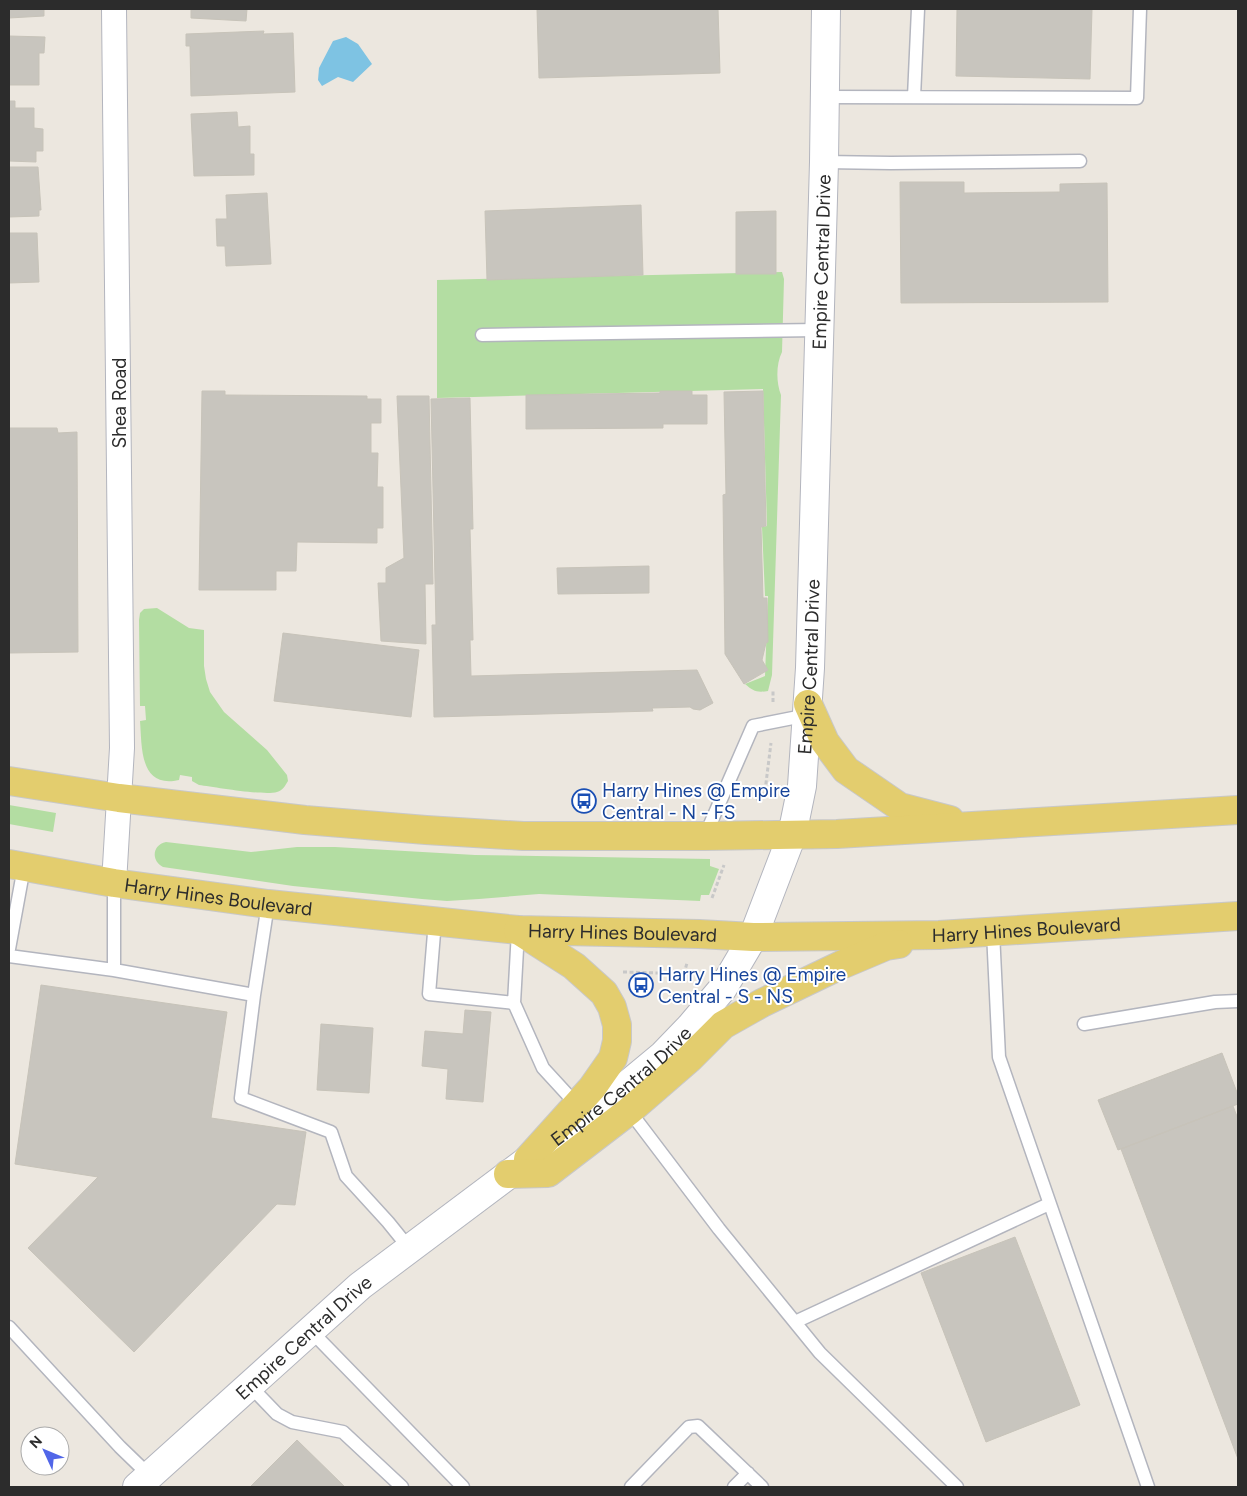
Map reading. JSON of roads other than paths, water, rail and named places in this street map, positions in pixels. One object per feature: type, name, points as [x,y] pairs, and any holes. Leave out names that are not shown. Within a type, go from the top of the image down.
[{"type":"main road","points":[[808,710],[825,742],[846,770],[853,776],[900,808],[976,827]]},
{"type":"main road","points":[[9,782],[119,798],[305,820],[523,836],[792,835],[976,827],[1238,810]]},
{"type":"main road","name":"Harry Hines Boulevard","points":[[16,865],[114,884],[268,904],[518,930],[753,937],[939,935],[1238,920]]},
{"type":"main road","points":[[518,930],[574,966],[604,993],[612,1007],[617,1025],[617,1041],[613,1058],[592,1088],[518,1167]]},
{"type":"main road","points":[[623,1102],[689,1059],[723,1025],[762,1003],[840,965],[886,946],[939,935]]},
{"type":"street","name":"Shea Road","points":[[114,9],[122,748],[114,884]]},
{"type":"street","name":"Empire Central Drive","points":[[144,1482],[360,1286],[518,1167],[623,1102],[662,1055],[690,1027],[723,988],[753,937],[792,835],[802,786],[808,710],[824,162],[826,9]]},
{"type":"lane","points":[[914,97],[918,9]]},
{"type":"lane","points":[[825,96],[1136,98],[1140,9]]},
{"type":"lane","points":[[824,162],[1080,161]]},
{"type":"lane","points":[[482,335],[819,330]]},
{"type":"lane","points":[[705,836],[753,726],[773,722],[808,710]]},
{"type":"lane","points":[[9,949],[16,865]]},
{"type":"lane","points":[[114,884],[114,970]]},
{"type":"lane","points":[[268,904],[241,1098],[331,1132],[346,1176],[409,1248]]},
{"type":"lane","points":[[435,922],[429,994],[514,1003]]},
{"type":"lane","points":[[518,930],[514,1003],[543,1068],[577,1105]]},
{"type":"lane","points":[[993,932],[999,1057],[1148,1487]]},
{"type":"lane","points":[[9,956],[114,970],[254,995]]},
{"type":"lane","points":[[1084,1024],[1215,1002],[1238,1001]]},
{"type":"lane","points":[[623,1102],[719,1229],[820,1353],[957,1487]]},
{"type":"lane","points":[[795,1322],[1049,1204]]},
{"type":"lane","points":[[9,1327],[120,1447],[144,1482]]},
{"type":"lane","points":[[311,1331],[463,1487]]},
{"type":"lane","points":[[250,1386],[278,1414],[292,1422],[343,1432],[402,1487]]},
{"type":"lane","points":[[631,1487],[689,1427],[698,1426],[762,1487]]},
{"type":"lane","points":[[734,1487],[748,1473]]},
{"type":"water","points":[[346,37],[358,44],[372,64],[353,82],[338,77],[322,86],[318,80],[319,68],[333,41]]},
{"type":"place","name":"Harry Hines @ Empire Central - N - FS","points":[[584,801]]},
{"type":"place","name":"Harry Hines @ Empire Central - S - NS","points":[[641,985]]}]
